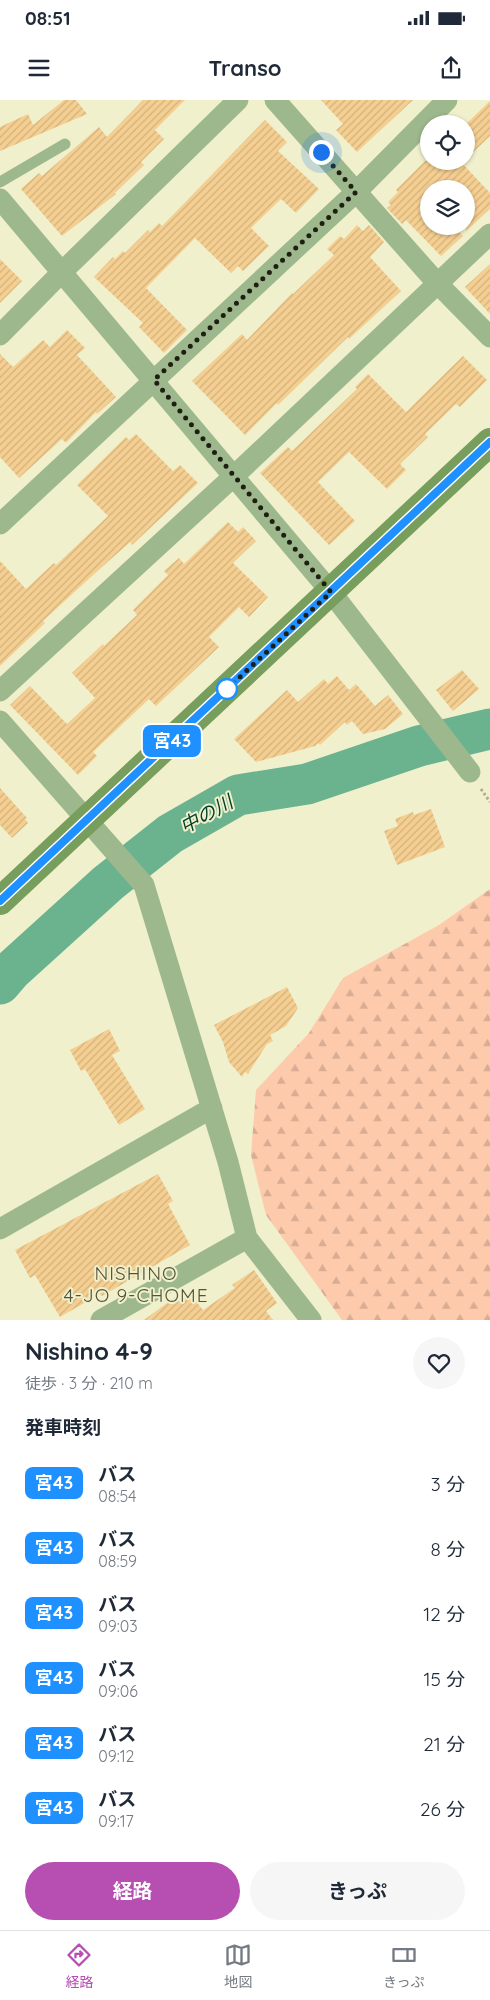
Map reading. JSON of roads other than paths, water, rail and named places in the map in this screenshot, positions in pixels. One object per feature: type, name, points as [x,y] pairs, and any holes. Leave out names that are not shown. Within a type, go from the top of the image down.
[{"type":"street","points":[[0,335],[238,100]]},
{"type":"street","points":[[274,100],[437,283],[490,337]]},
{"type":"street","points":[[0,524],[356,192],[447,100]]},
{"type":"street","points":[[0,198],[331,592],[470,772]]},
{"type":"street","points":[[0,690],[234,476],[490,234]]},
{"type":"street","points":[[0,901],[490,442]]},
{"type":"street","points":[[0,721],[144,885],[212,1108],[247,1238],[311,1320]]},
{"type":"street","points":[[0,1229],[212,1108]]},
{"type":"street","points":[[101,1320],[129,1314],[247,1238]]},
{"type":"lane","points":[[0,182],[65,144]]},
{"type":"waterway","name":"中の川","points":[[0,984],[12,970],[108,883],[170,834],[238,795],[307,784],[419,746],[490,729]]},
{"type":"district","name":"NISHINO 4-JO 9-CHOME","points":[[136,1284]]}]
